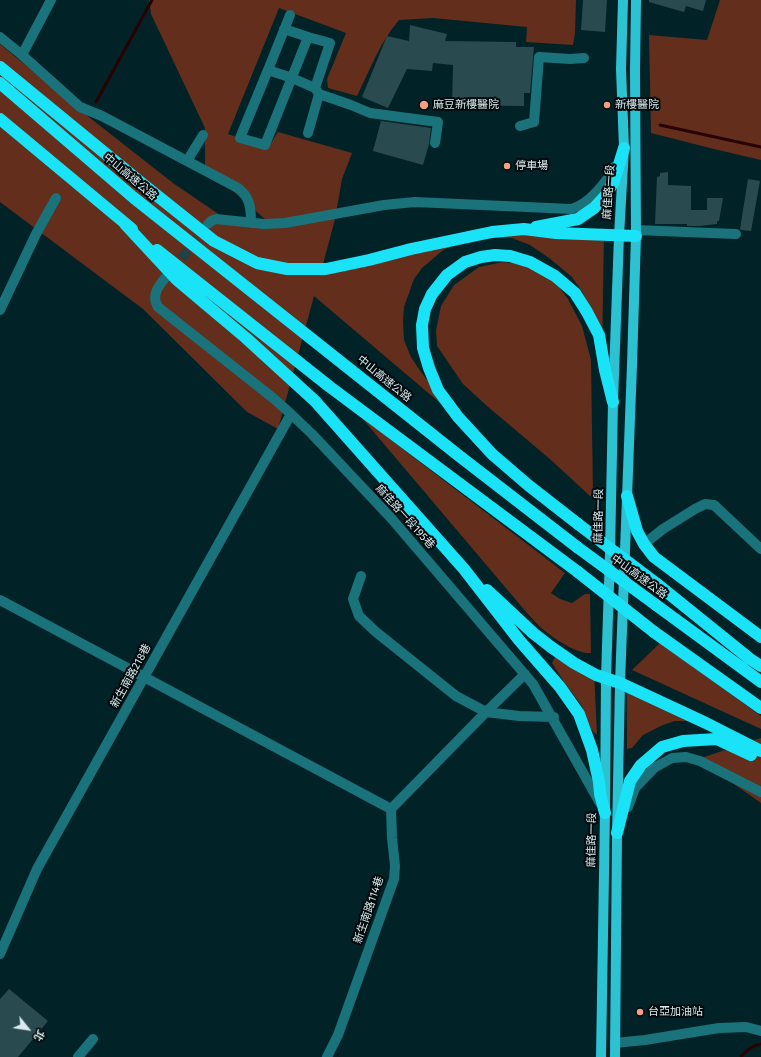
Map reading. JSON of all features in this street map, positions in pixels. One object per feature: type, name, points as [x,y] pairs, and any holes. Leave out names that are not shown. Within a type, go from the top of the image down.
[{"type":"highway","points":[[0,67],[214,241],[257,263],[287,269],[326,269],[492,232],[524,229],[578,219],[594,208],[606,194],[614,181],[624,148]]},
{"type":"highway","name":"中山高速公路","points":[[0,83],[134,198],[458,455],[577,547],[761,682]]},
{"type":"highway","points":[[0,119],[125,224],[330,387],[578,572],[654,632],[761,708]]},
{"type":"highway","points":[[125,224],[177,280],[246,338],[315,401],[464,569],[518,640],[560,687],[579,714],[592,750],[605,813]]},
{"type":"highway","points":[[524,229],[556,233],[619,236],[636,233]]},
{"type":"highway","points":[[613,402],[605,370],[599,335],[575,293],[555,276],[530,262],[510,256],[495,255],[481,257],[465,262],[446,275],[432,294],[425,309],[422,325],[423,348],[428,368],[438,390],[458,417],[492,454],[528,485],[657,584],[750,659],[761,666]]},
{"type":"highway","points":[[627,496],[637,531],[644,544],[654,557],[761,637]]},
{"type":"highway","points":[[464,569],[533,633],[574,663],[596,675],[620,683],[706,723],[761,752]]},
{"type":"highway","points":[[617,833],[630,781],[641,765],[662,747],[683,741],[716,739],[761,759]]},
{"type":"main road","name":"麻佳路一段","points":[[601,1057],[606,678],[613,402],[624,148],[621,69],[623,0]]},
{"type":"main road","points":[[615,1057],[620,683],[636,233],[636,0]]},
{"type":"lane","points":[[22,55],[52,0]]},
{"type":"lane","points":[[290,15],[240,138],[265,145],[308,37]]},
{"type":"lane","points":[[284,29],[330,43],[317,91],[308,133]]},
{"type":"lane","points":[[0,37],[80,107],[102,116],[187,162],[234,185],[242,191],[248,201],[250,206],[251,223]]},
{"type":"lane","points":[[520,126],[534,122],[539,57],[570,59],[584,58]]},
{"type":"lane","points":[[268,70],[292,78],[317,91],[370,113],[438,122],[436,142]]},
{"type":"lane","points":[[187,162],[203,135]]},
{"type":"lane","points":[[208,224],[211,220],[216,218],[264,224],[284,223],[384,205],[415,202],[571,209],[583,204],[609,178],[624,148]]},
{"type":"lane","points":[[0,310],[36,234],[56,198]]},
{"type":"lane","points":[[636,233],[736,234]]},
{"type":"lane","name":"麻佳路一段195巷","points":[[166,277],[155,293],[155,300],[158,307],[272,398],[312,434],[391,518],[525,674],[539,694],[605,813]]},
{"type":"lane","name":"新生南路218巷","points":[[0,954],[37,869],[291,414]]},
{"type":"lane","points":[[644,544],[667,526],[705,504],[714,505],[761,549]]},
{"type":"lane","points":[[360,576],[353,599],[359,616],[376,632],[456,696],[486,712],[519,716],[554,717]]},
{"type":"lane","points":[[0,600],[391,809],[525,674]]},
{"type":"lane","points":[[617,833],[635,788],[654,768],[672,758],[686,757],[700,761],[761,792]]},
{"type":"lane","name":"新生南路114巷","points":[[327,1057],[338,1035],[394,879],[395,866],[391,809]]},
{"type":"lane","points":[[615,1043],[645,1040],[719,1028],[746,1027],[761,1031]]},
{"type":"lane","points":[[78,1057],[93,1039]]},
{"type":"shaded area","points":[[149,0],[576,0],[573,45],[526,42],[527,27],[433,18],[399,20],[381,47],[357,96],[328,88],[327,79],[346,33],[279,8],[228,134],[268,148],[278,132],[352,153],[342,179],[335,219],[322,268],[472,233],[604,234],[602,355],[591,311],[583,293],[572,277],[530,245],[512,238],[484,237],[457,243],[442,251],[422,268],[414,279],[404,307],[404,340],[411,357],[453,414],[314,296],[278,429],[247,412],[143,309],[0,202],[0,44],[80,110],[173,183],[236,226],[273,226],[205,167],[205,128],[151,14]]},
{"type":"shaded area","points":[[720,0],[761,0],[761,160],[651,133],[649,35],[707,40]]},
{"type":"shaded area","points":[[503,262],[527,265],[553,279],[568,299],[582,326],[591,360],[593,497],[590,496],[551,460],[463,384],[437,346],[436,330],[441,306],[454,285],[479,267]]},
{"type":"shaded area","points":[[361,417],[565,573],[551,593],[560,599],[572,603],[585,594],[590,594],[591,653],[585,653],[567,646],[538,625]]},
{"type":"shaded area","points":[[660,643],[761,716],[761,729],[632,670]]},
{"type":"shaded area","points":[[555,657],[594,670],[597,735],[591,729],[582,706],[552,663]]},
{"type":"shaded area","points":[[627,683],[705,719],[675,721],[663,725],[643,735],[632,748],[627,749]]},
{"type":"shaded area","points":[[761,738],[761,803],[698,759]]},
{"type":"building","points":[[583,0],[607,0],[605,32],[581,30]]},
{"type":"building","points":[[649,0],[706,0],[703,11],[686,6],[684,12],[649,2]]},
{"type":"building","points":[[410,25],[447,34],[445,41],[516,42],[516,47],[534,47],[530,93],[524,93],[524,106],[452,105],[453,65],[433,63],[432,71],[407,69],[388,108],[362,97],[387,36],[409,41]]},
{"type":"building","points":[[381,121],[431,128],[429,144],[423,165],[373,151]]},
{"type":"building","points":[[668,172],[668,185],[691,186],[691,210],[707,210],[707,198],[723,198],[719,221],[717,221],[717,224],[687,226],[687,224],[655,224],[657,177],[660,176],[660,173]]},
{"type":"building","points":[[748,179],[760,181],[751,231],[740,229]]},
{"type":"building","points":[[9,989],[48,1021],[18,1057],[0,1057],[0,999]]},
{"type":"waterway","points":[[96,102],[152,0]]},
{"type":"waterway","points":[[660,125],[761,147]]},
{"type":"waterway","points":[[741,1057],[750,1049],[761,1044]]},
{"type":"tunnel","points":[[172,270],[207,226]]},
{"type":"place","name":"麻豆新樓醫院","points":[[424,105]]},
{"type":"place","name":"新樓醫院","points":[[607,105]]},
{"type":"place","name":"停車場","points":[[507,166]]},
{"type":"place","name":"台亞加油站","points":[[640,1012]]}]
